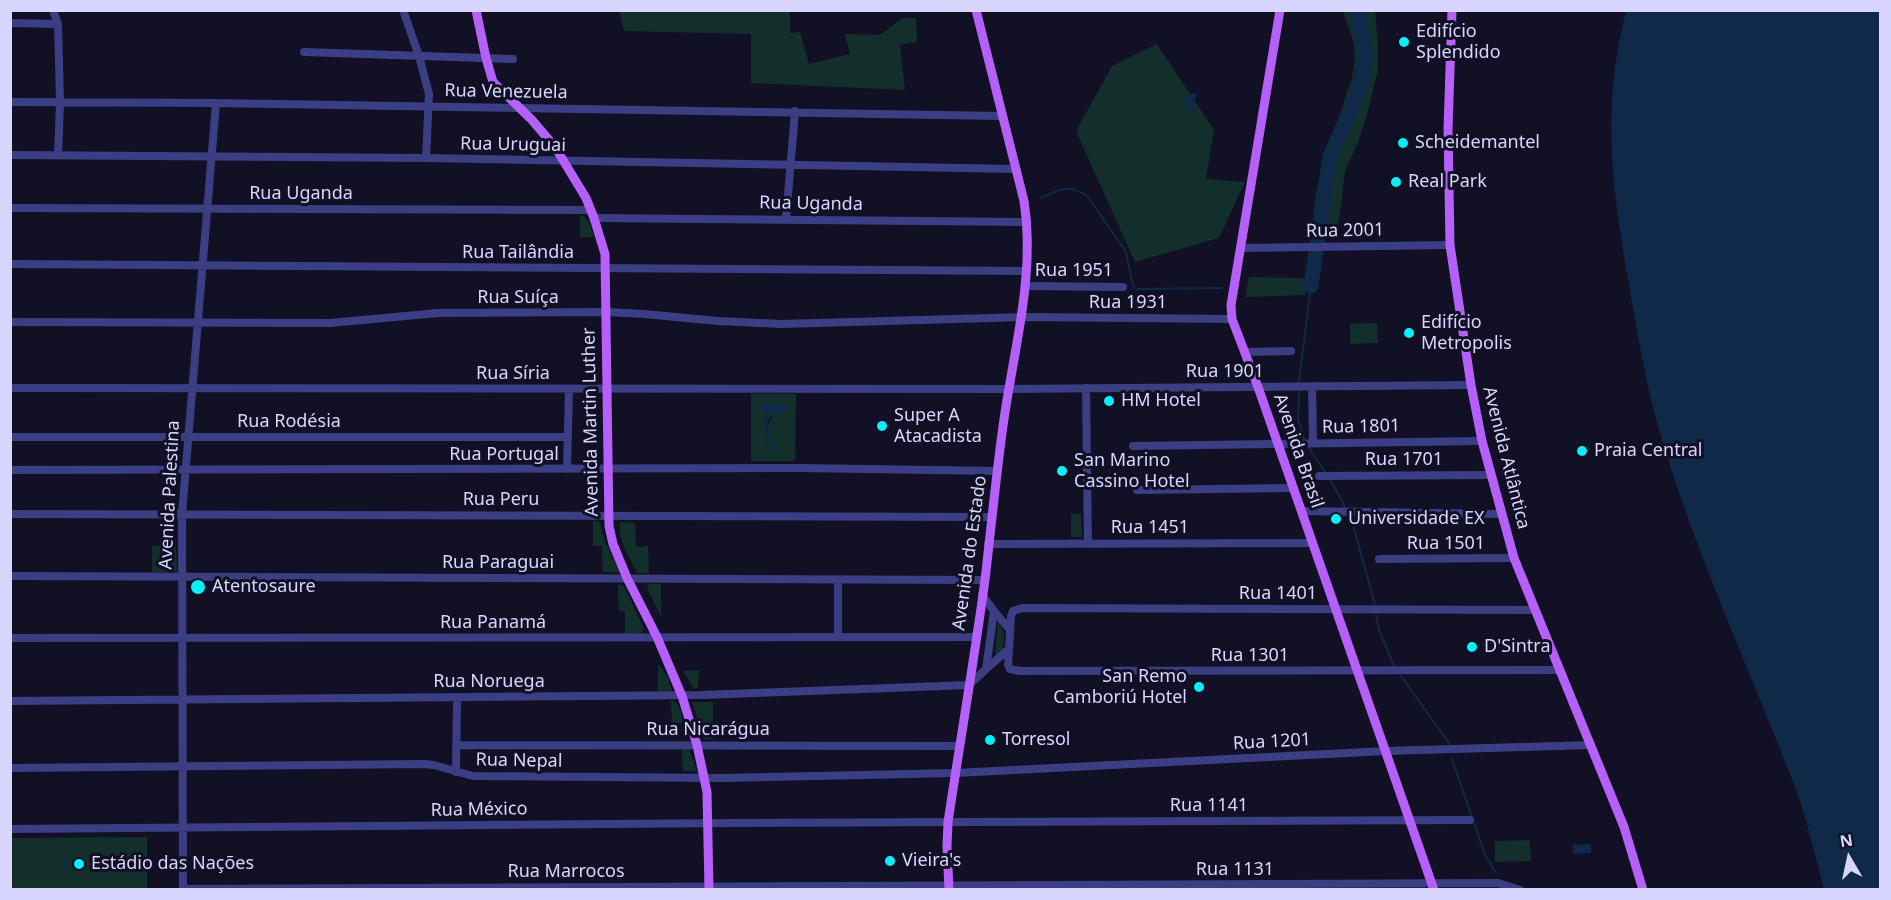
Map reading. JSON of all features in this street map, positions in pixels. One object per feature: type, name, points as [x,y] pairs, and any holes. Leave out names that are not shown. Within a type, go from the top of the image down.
[{"type":"main road","name":"Avenida Martin Luther","points":[[476,10],[493,82],[545,135],[564,161],[593,214],[605,254],[607,516],[613,544],[682,696],[697,745],[705,777],[709,888]]},
{"type":"main road","name":"Avenida do Estado","points":[[949,887],[948,822],[998,471],[1012,389],[1026,271],[1027,222],[1024,201],[976,10]]},
{"type":"main road","name":"Avenida Brasil","points":[[1281,10],[1230,305],[1232,318],[1433,887]]},
{"type":"main road","name":"Avenida Atlântica","points":[[1452,10],[1448,129],[1450,245],[1471,385],[1482,441],[1514,558],[1624,827],[1643,890]]},
{"type":"street","points":[[53,10],[58,24],[60,102],[58,155]]},
{"type":"street","points":[[403,10],[429,94],[426,158]]},
{"type":"street","points":[[10,22],[58,24]]},
{"type":"street","points":[[304,52],[513,59]]},
{"type":"street","name":"Rua Venezuela","points":[[10,102],[216,102],[1001,116]]},
{"type":"street","name":"Avenida Palestina","points":[[183,889],[182,514],[216,102]]},
{"type":"street","points":[[786,219],[795,111]]},
{"type":"street","name":"Rua Uruguai","points":[[10,155],[211,155],[1016,169]]},
{"type":"street","name":"Rua Uganda","points":[[10,208],[207,208],[1027,222]]},
{"type":"street","name":"Rua 2001","points":[[1241,248],[1450,245]]},
{"type":"street","name":"Rua Tailândia","points":[[10,264],[1026,271]]},
{"type":"street","name":"Rua 1951","points":[[1024,286],[1123,287]]},
{"type":"street","name":"Rua Suíça","points":[[10,322],[343,322],[438,313],[607,312],[781,324],[1022,317]]},
{"type":"street","name":"Rua 1931","points":[[1022,317],[1232,318]]},
{"type":"street","points":[[1244,352],[1291,351]]},
{"type":"street","name":"Rua 1901","points":[[1012,389],[1471,385]]},
{"type":"street","points":[[1312,386],[1313,443]]},
{"type":"street","name":"Rua Síria","points":[[10,388],[1012,389]]},
{"type":"street","points":[[1086,388],[1088,544]]},
{"type":"street","points":[[567,470],[569,389]]},
{"type":"street","name":"Rua Rodésia","points":[[10,437],[568,437]]},
{"type":"street","name":"Rua 1801","points":[[1133,446],[1482,441]]},
{"type":"street","name":"Rua Portugal","points":[[10,470],[799,468],[998,471]]},
{"type":"street","name":"Rua 1701","points":[[1318,476],[1491,475]]},
{"type":"street","points":[[1137,490],[1293,488]]},
{"type":"street","points":[[1301,511],[1501,514]]},
{"type":"street","name":"Rua Peru","points":[[10,514],[992,518]]},
{"type":"street","name":"Rua 1451","points":[[988,544],[1312,543]]},
{"type":"street","name":"Rua 1501","points":[[1379,559],[1514,558]]},
{"type":"street","name":"Rua Paraguai","points":[[10,576],[984,580]]},
{"type":"street","points":[[838,579],[838,637]]},
{"type":"street","points":[[982,595],[1010,630]]},
{"type":"street","name":"Rua 1401","points":[[1022,608],[1535,610]]},
{"type":"street","name":"Rua 1301","points":[[1022,608],[1013,611],[1011,616],[1008,665],[1013,671],[1559,670]]},
{"type":"street","points":[[986,669],[994,611]]},
{"type":"street","name":"Rua Panamá","points":[[10,638],[976,637]]},
{"type":"street","points":[[969,685],[1009,649]]},
{"type":"street","name":"Rua Noruega","points":[[10,701],[682,696],[969,685]]},
{"type":"street","points":[[456,772],[457,698]]},
{"type":"street","name":"Rua Nicarágua","points":[[456,745],[959,746]]},
{"type":"street","name":"Rua 1201","points":[[956,773],[1386,752],[1591,745]]},
{"type":"street","name":"Rua Nepal","points":[[10,768],[425,764],[473,776],[705,777],[956,773]]},
{"type":"street","name":"Rua 1141","points":[[948,822],[1470,820]]},
{"type":"street","name":"Rua México","points":[[10,830],[948,822]]},
{"type":"street","name":"Rua 1131","points":[[949,887],[1433,887],[1498,883],[1520,890]]},
{"type":"street","name":"Rua Marrocos","points":[[183,889],[949,887]]},
{"type":"green space","points":[[619,11],[790,11],[790,33],[800,32],[809,64],[850,54],[845,34],[880,35],[902,18],[916,18],[917,42],[900,45],[905,90],[751,83],[751,34],[624,31]]},
{"type":"green space","points":[[1343,11],[1375,11],[1378,70],[1367,115],[1345,171],[1339,221],[1329,239],[1313,236],[1315,197],[1352,77],[1355,60],[1354,44]]},
{"type":"green space","points":[[1157,44],[1214,130],[1206,179],[1245,182],[1219,238],[1135,262],[1076,131],[1112,66]]},
{"type":"green space","points":[[580,215],[584,216],[590,225],[594,237],[580,237]]},
{"type":"green space","points":[[1249,277],[1307,278],[1305,295],[1245,297]]},
{"type":"green space","points":[[1377,323],[1378,343],[1350,344],[1350,324]]},
{"type":"green space","points":[[751,394],[796,394],[795,461],[751,461]],"holes":[[[764,404],[782,404],[781,414],[775,414],[768,428],[773,452],[771,444],[767,441],[764,421],[768,415]]]},
{"type":"green space","points":[[588,474],[596,476],[598,480],[598,510],[588,510]]},
{"type":"green space","points":[[1071,514],[1081,514],[1082,537],[1071,537]]},
{"type":"green space","points":[[593,521],[600,523],[605,542],[620,572],[603,572],[602,546],[593,546]]},
{"type":"green space","points":[[620,522],[635,523],[636,547],[648,546],[649,573],[637,573],[622,542]]},
{"type":"green space","points":[[152,546],[176,546],[177,572],[152,572]]},
{"type":"green space","points":[[618,584],[624,586],[644,629],[641,633],[625,633],[625,611],[619,611]]},
{"type":"green space","points":[[649,584],[661,584],[661,617],[648,590]]},
{"type":"green space","points":[[998,622],[1004,633],[1003,650],[995,656]]},
{"type":"green space","points":[[658,664],[668,677],[672,691],[658,691]]},
{"type":"green space","points":[[699,670],[698,688],[694,689],[683,671]]},
{"type":"green space","points":[[671,700],[676,702],[684,723],[672,724]]},
{"type":"green space","points":[[692,702],[713,702],[713,739],[704,739]]},
{"type":"green space","points":[[682,749],[689,749],[697,771],[683,771]]},
{"type":"green space","name":"Estádio das Nações","points":[[147,837],[147,889],[11,889],[11,838]]},
{"type":"green space","points":[[1530,840],[1531,861],[1495,862],[1495,841]]},
{"type":"water","points":[[1626,11],[1880,11],[1880,889],[1824,889],[1797,792],[1686,514],[1657,423],[1644,368],[1627,274],[1613,174],[1614,78],[1618,45]]},
{"type":"water","points":[[1196,93],[1194,114],[1187,111],[1184,101],[1190,94]]},
{"type":"water","points":[[764,404],[782,404],[787,408],[787,412],[771,416],[769,420],[769,433],[775,450],[769,453],[766,451],[771,448],[771,444],[765,438],[764,431],[768,415],[760,409]]},
{"type":"water","points":[[1591,844],[1591,853],[1573,854],[1573,845]]},
{"type":"waterway","points":[[1311,286],[1330,156],[1357,95],[1367,57],[1357,10]]},
{"type":"waterway","points":[[1041,198],[1065,189],[1076,190],[1088,197],[1126,252],[1133,286],[1138,289],[1222,288]]},
{"type":"waterway","points":[[1299,381],[1311,286]]},
{"type":"waterway","points":[[1299,392],[1298,419],[1304,439]]},
{"type":"waterway","points":[[1309,448],[1325,472]]},
{"type":"waterway","points":[[1331,481],[1345,507]]},
{"type":"waterway","points":[[1352,521],[1375,605]]},
{"type":"waterway","points":[[1376,615],[1379,630],[1394,666]]},
{"type":"waterway","points":[[1401,676],[1451,746]]},
{"type":"waterway","points":[[1452,759],[1485,855],[1496,873]]},
{"type":"place","name":"Edifício Splendido","points":[[1404,42]]},
{"type":"place","name":"Scheidemantel","points":[[1403,143]]},
{"type":"place","name":"Real Park","points":[[1396,182]]},
{"type":"place","name":"Edifício Metropolis","points":[[1409,333]]},
{"type":"place","name":"HM Hotel","points":[[1109,401]]},
{"type":"place","name":"Super A Atacadista","points":[[882,426]]},
{"type":"place","name":"Praia Central","points":[[1582,451]]},
{"type":"place","name":"San Marino Cassino Hotel","points":[[1062,471]]},
{"type":"place","name":"Universidade EX","points":[[1336,519]]},
{"type":"place","name":"Atentosaure","points":[[198,587]]},
{"type":"place","name":"D'Sintra","points":[[1472,647]]},
{"type":"place","name":"San Remo Camboriú Hotel","points":[[1199,687]]},
{"type":"place","name":"Torresol","points":[[990,740]]},
{"type":"place","name":"Vieira's","points":[[890,861]]},
{"type":"place","name":"Estádio das Nações","points":[[79,864]]}]
